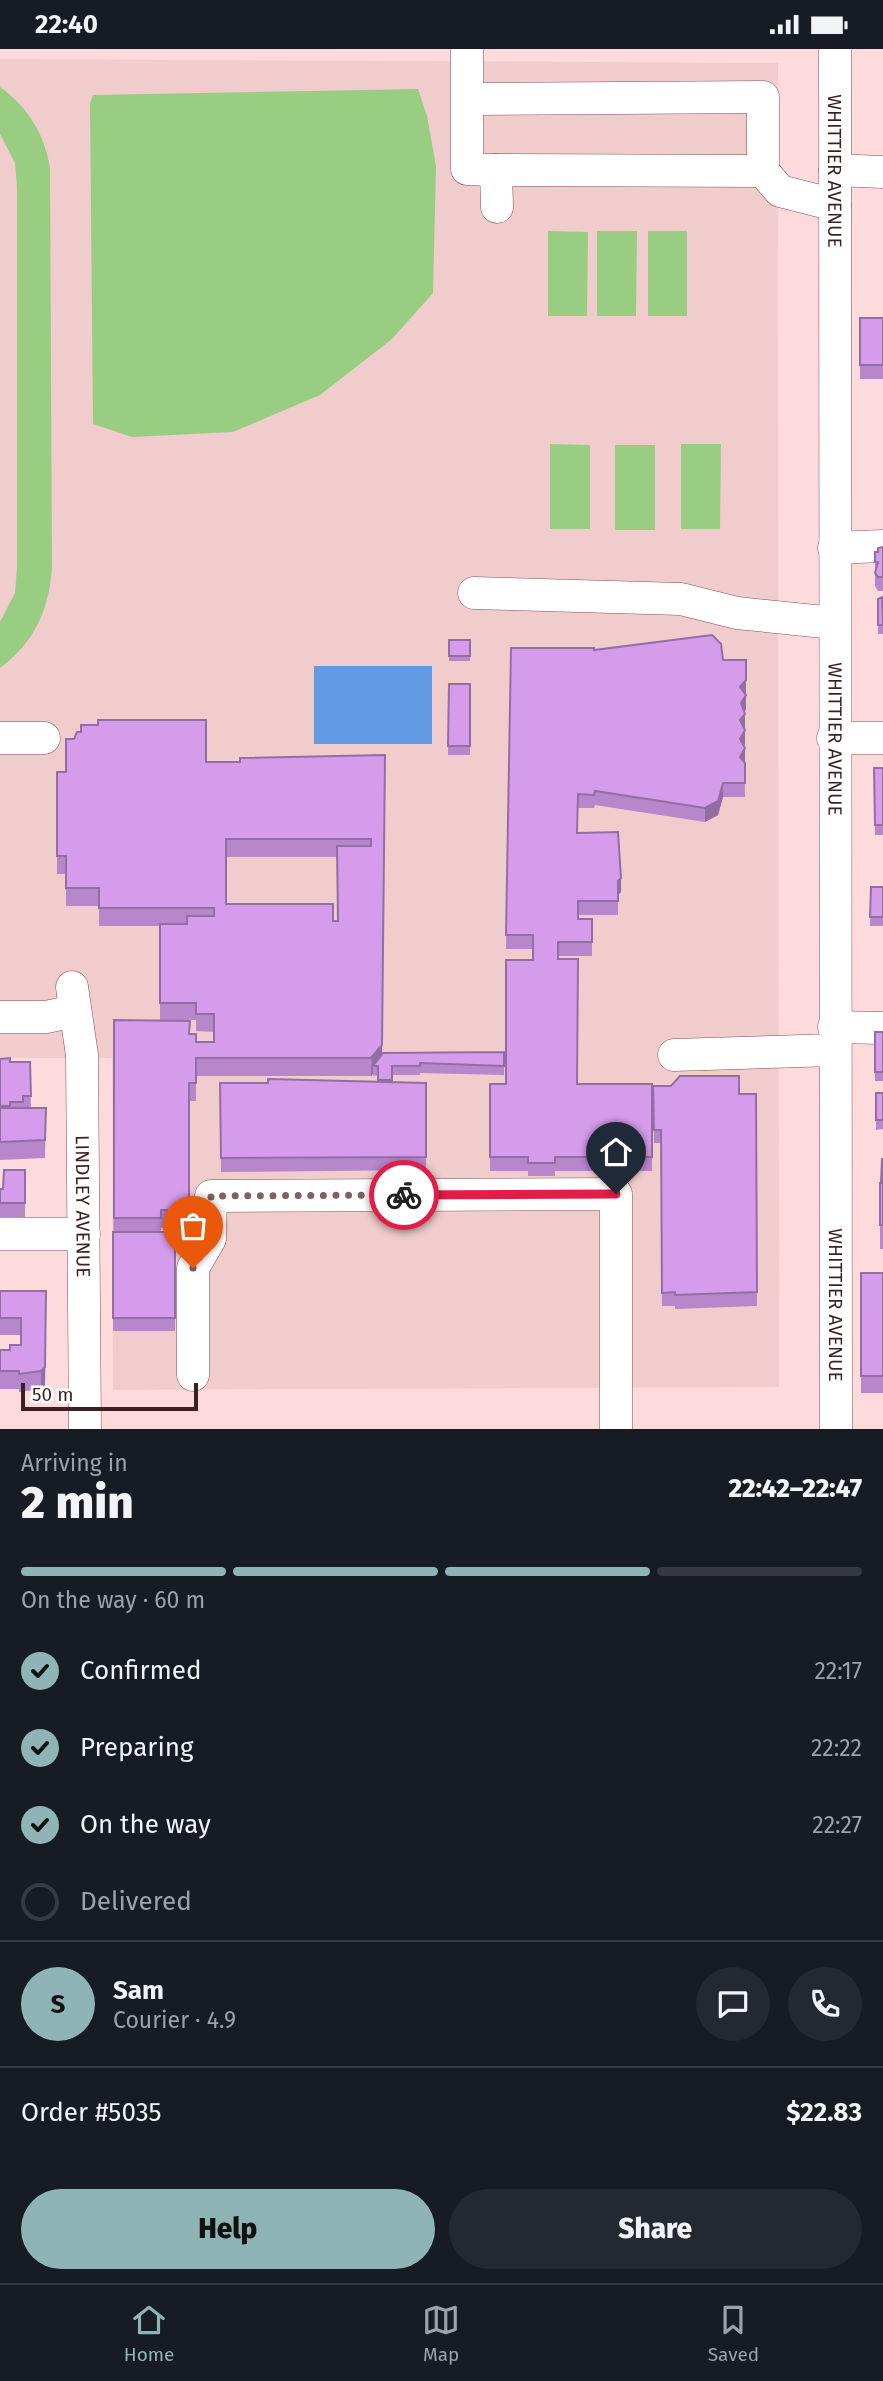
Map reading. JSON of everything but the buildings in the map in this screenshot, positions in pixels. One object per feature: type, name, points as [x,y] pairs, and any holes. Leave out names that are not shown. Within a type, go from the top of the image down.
[{"type":"street","points":[[467,49],[467,169],[763,171]]},
{"type":"street","name":"WHITTIER AVENUE","points":[[835,49],[834,1039],[849,1281],[836,1429]]},
{"type":"street","points":[[469,99],[763,97],[763,171],[780,191],[835,205]]},
{"type":"street","points":[[496,170],[497,207]]},
{"type":"street","points":[[835,170],[883,171]]},
{"type":"street","points":[[834,548],[883,546]]},
{"type":"street","points":[[474,593],[681,599],[737,613],[834,623]]},
{"type":"street","points":[[833,739],[883,738]]},
{"type":"street","points":[[0,739],[44,739]]},
{"type":"street","name":"LINDLEY AVENUE","points":[[0,1017],[46,1017],[74,999],[82,1055],[85,1429]]},
{"type":"street","points":[[674,1055],[834,1039],[883,1028]]},
{"type":"street","points":[[193,1375],[193,1268],[210,1239],[211,1196],[616,1194],[616,1429]]},
{"type":"street","points":[[0,1234],[84,1234]]},
{"type":"shaded area","points":[[0,59],[778,63],[779,1387],[113,1390],[112,1058],[0,1058]]},
{"type":"green space","points":[[0,87],[19,103],[34,123],[44,144],[50,168],[52,568],[47,598],[38,624],[22,648],[0,668],[0,622],[15,593],[17,568],[17,188],[15,163],[0,134]]},
{"type":"green space","points":[[418,89],[427,116],[436,166],[433,293],[392,339],[320,395],[233,432],[132,437],[93,424],[90,103],[93,95]]},
{"type":"green space","points":[[548,231],[588,232],[587,316],[548,316]]},
{"type":"green space","points":[[597,231],[637,231],[636,316],[597,316]]},
{"type":"green space","points":[[648,231],[687,231],[687,316],[648,316]]},
{"type":"green space","points":[[550,444],[590,445],[590,529],[550,529]]},
{"type":"green space","points":[[681,444],[721,444],[720,529],[681,529]]},
{"type":"green space","points":[[615,445],[655,445],[655,530],[615,530]]},
{"type":"water","points":[[314,666],[432,666],[432,744],[314,744]]},
{"type":"way so far","points":[[193,1268],[210,1239],[211,1196],[404,1195]]},
{"type":"route","points":[[404,1195],[616,1194]]}]
